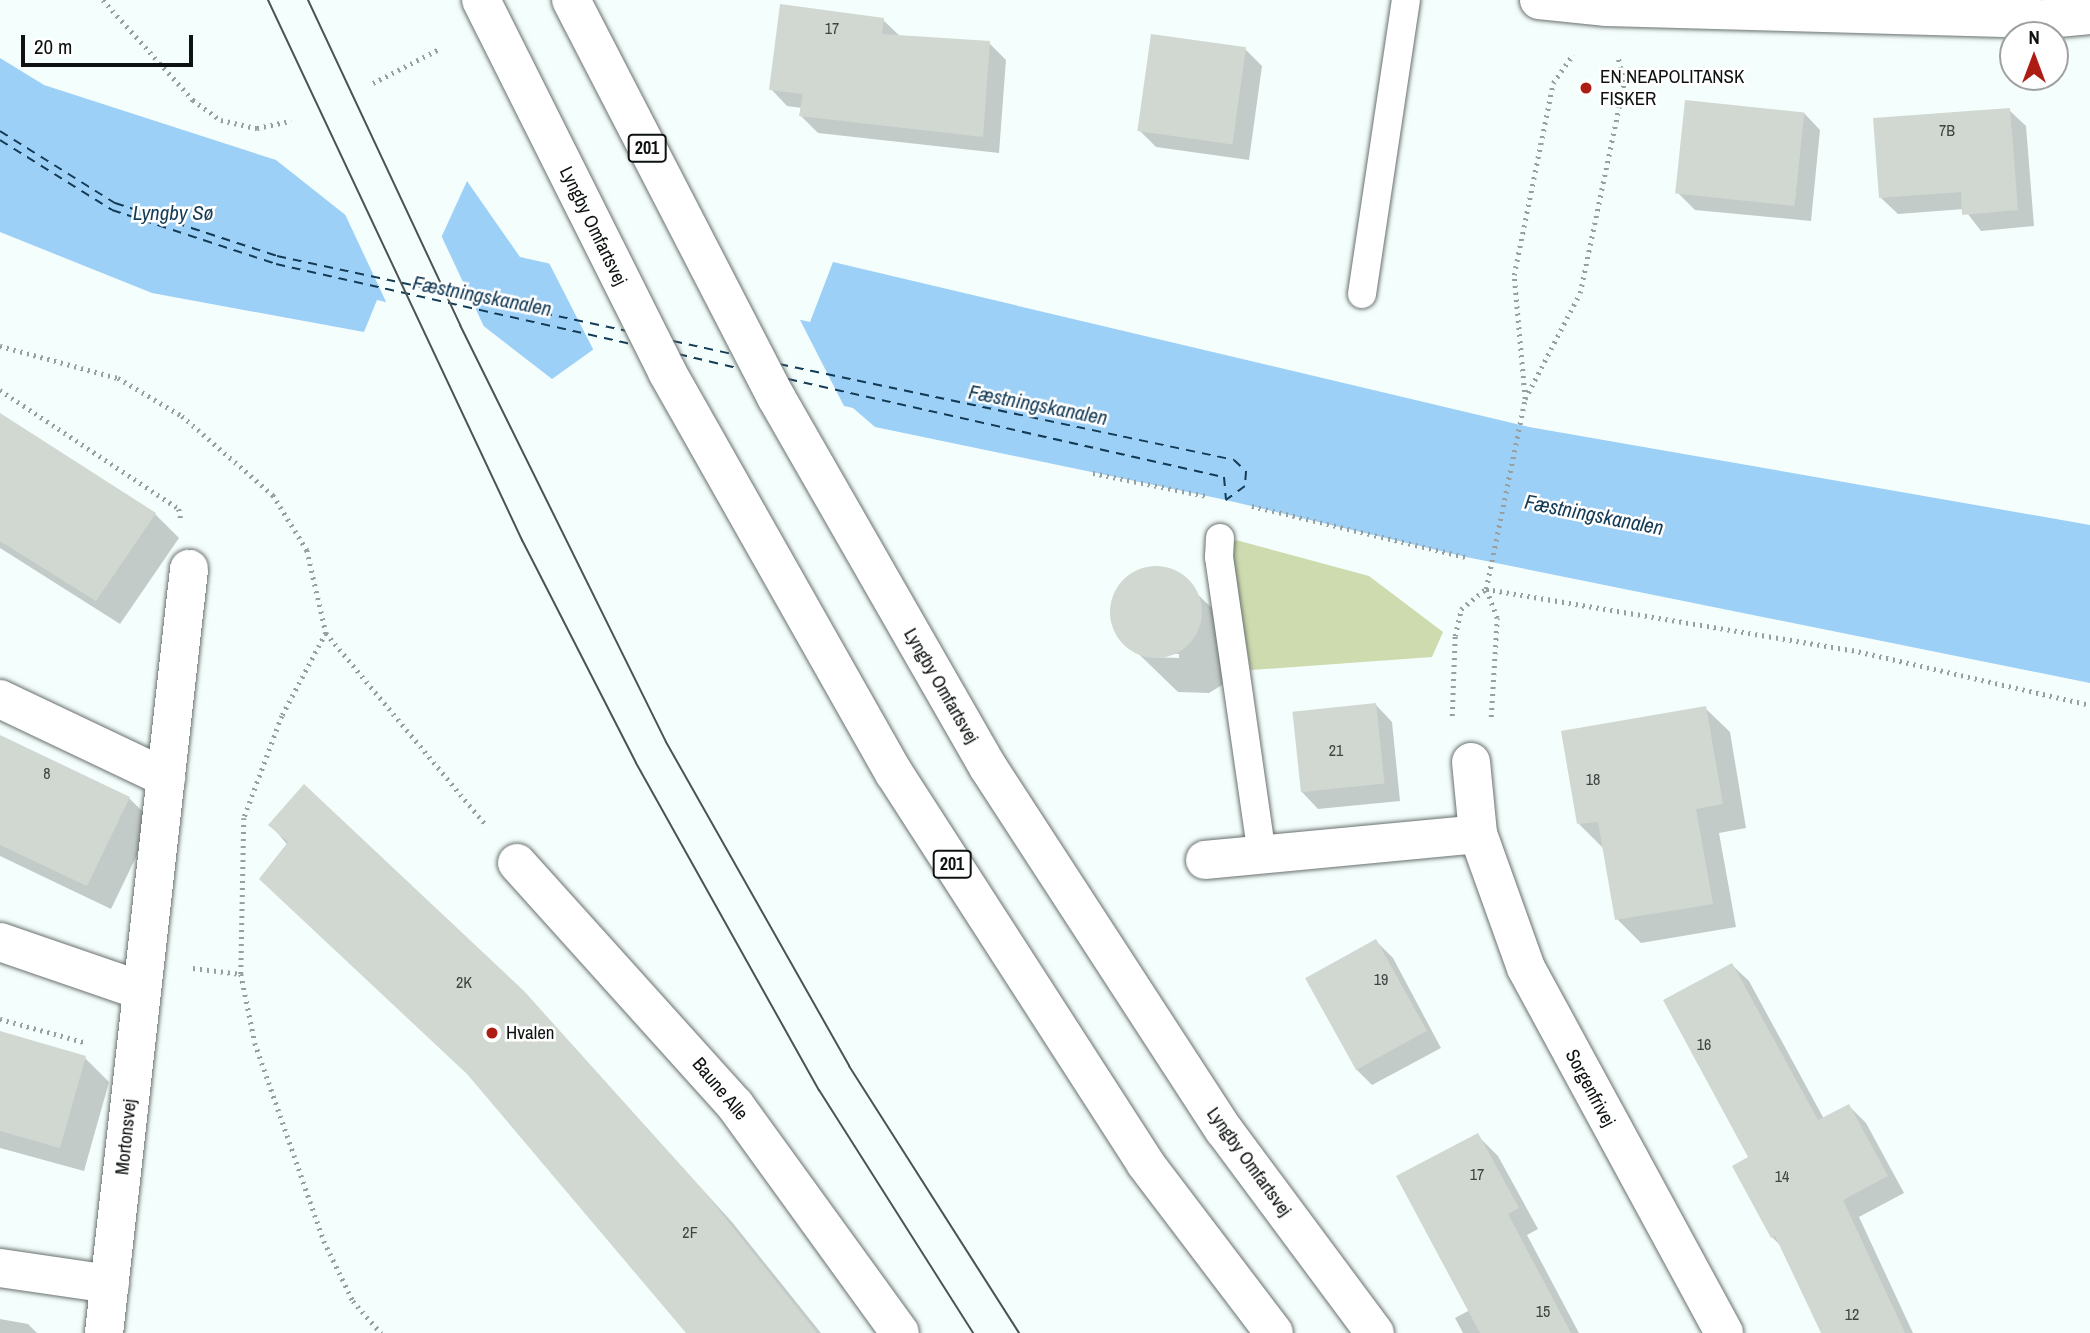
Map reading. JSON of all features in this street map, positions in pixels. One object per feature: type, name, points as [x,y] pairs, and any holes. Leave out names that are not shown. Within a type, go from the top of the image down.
[{"type":"main road","name":"Lyngby Omfartsvej","points":[[481,0],[667,372],[894,773],[1145,1163],[1274,1333]]},
{"type":"main road","name":"Lyngby Omfartsvej","points":[[571,0],[776,397],[988,767],[1224,1130],[1375,1333]]},
{"type":"main road","points":[[1539,0],[1607,7],[2047,19],[2090,15]]},
{"type":"main road","name":"Mortonsvej","points":[[104,1333],[189,569]]},
{"type":"main road","points":[[0,699],[166,778]]},
{"type":"main road","name":"Sorgenfrivej","points":[[1471,762],[1478,834],[1526,968],[1724,1333]]},
{"type":"main road","points":[[1205,860],[1478,834]]},
{"type":"main road","name":"Baune Alle","points":[[517,863],[736,1105],[900,1333]]},
{"type":"main road","points":[[0,942],[142,991]]},
{"type":"main road","points":[[0,1268],[110,1284]]},
{"type":"lane","points":[[1362,294],[1406,0]]},
{"type":"lane","points":[[1220,538],[1219,557],[1262,855]]},
{"type":"path","points":[[103,0],[193,100],[221,120],[257,128],[291,121]]},
{"type":"path","points":[[1525,399],[1514,275],[1553,83],[1607,7]]},
{"type":"path","points":[[1607,7],[1624,82],[1580,293],[1525,399],[1486,589],[1497,618],[1489,741],[1471,762],[1451,744],[1455,636],[1461,609],[1486,589],[1852,650],[2090,705]]},
{"type":"path","points":[[373,83],[440,48]]},
{"type":"path","points":[[0,346],[118,377],[182,416],[273,495],[307,550],[326,633],[517,863]]},
{"type":"path","points":[[0,390],[179,509],[189,569]]},
{"type":"path","points":[[1093,473],[1213,498]]},
{"type":"path","points":[[1240,504],[1466,557]]},
{"type":"path","points":[[326,633],[282,716],[244,818],[241,974],[255,1043],[324,1241],[353,1301],[380,1333]]},
{"type":"path","points":[[0,1019],[135,1057]]},
{"type":"green space","points":[[1236,540],[1369,576],[1443,632],[1432,657],[1251,670],[1227,549]]},
{"type":"water","name":"Lyngby Sø","points":[[0,58],[44,85],[276,160],[348,217],[441,238],[467,181],[520,257],[810,322],[833,262],[1529,427],[2090,525],[2090,683],[1466,557],[1226,500],[875,427],[853,408],[594,349],[552,379],[481,324],[377,300],[364,332],[152,293],[0,232]]},
{"type":"pier","points":[[343,210],[440,233],[486,331],[388,306]]},
{"type":"pier","points":[[547,259],[798,316],[846,410],[595,353]]},
{"type":"building","points":[[780,4],[884,18],[882,34],[990,41],[983,137],[799,116],[803,94],[769,90]]},
{"type":"building","points":[[1151,34],[1246,47],[1232,144],[1137,131]]},
{"type":"building","points":[[1685,100],[1804,113],[1795,206],[1675,193]]},
{"type":"building","points":[[2010,108],[2018,210],[1962,215],[1961,192],[1879,198],[1873,118]]},
{"type":"building","points":[[0,413],[156,513],[96,601],[0,541]]},
{"type":"building","points":[[1156,566],[1173,570],[1188,580],[1198,595],[1202,612],[1198,629],[1188,644],[1173,654],[1156,658],[1139,654],[1124,644],[1114,629],[1110,612],[1114,595],[1124,580],[1139,570]]},
{"type":"building","points":[[1376,703],[1384,784],[1301,792],[1292,712]]},
{"type":"building","points":[[1706,706],[1723,804],[1696,809],[1713,904],[1615,920],[1598,822],[1577,824],[1561,731]]},
{"type":"building","points":[[0,735],[130,797],[87,886],[0,845]]},
{"type":"building","name":"Hvalen","points":[[304,784],[524,991],[703,1190],[817,1333],[686,1333],[467,1074],[259,879],[288,842],[268,825]]},
{"type":"building","points":[[1376,939],[1427,1031],[1356,1070],[1305,978]]},
{"type":"building","points":[[1732,963],[1818,1120],[1849,1104],[1888,1176],[1843,1200],[1905,1333],[1821,1333],[1775,1236],[1771,1238],[1732,1166],[1748,1157],[1663,1000]]},
{"type":"building","points":[[0,1031],[86,1056],[60,1148],[0,1131]]},
{"type":"building","points":[[1478,1133],[1519,1208],[1508,1214],[1571,1333],[1480,1333],[1396,1176]]},
{"type":"ferry route","points":[[0,131],[115,203],[277,256],[626,331]]},
{"type":"ferry route","points":[[0,140],[112,210],[276,264],[632,344]]},
{"type":"ferry route","points":[[673,341],[732,354]]},
{"type":"ferry route","points":[[678,354],[741,369]]},
{"type":"ferry route","points":[[779,364],[1234,460],[1246,471],[1245,486],[1226,500]]},
{"type":"ferry route","points":[[788,379],[1224,477],[1226,499]]},
{"type":"tram line","points":[[268,0],[522,540],[636,763],[819,1090],[973,1333]]},
{"type":"tram line","points":[[308,0],[460,325],[666,742],[849,1066],[1019,1333]]},
{"type":"place","name":"EN NEAPOLITANSK FISKER","points":[[1586,88]]},
{"type":"place","name":"Hvalen","points":[[492,1033]]},
{"type":"water label","name":"Fæstningskanalen","points":[[482,296]]},
{"type":"water label","name":"Fæstningskanalen","points":[[1038,405]]},
{"type":"water label","name":"Fæstningskanalen","points":[[1594,515]]}]
